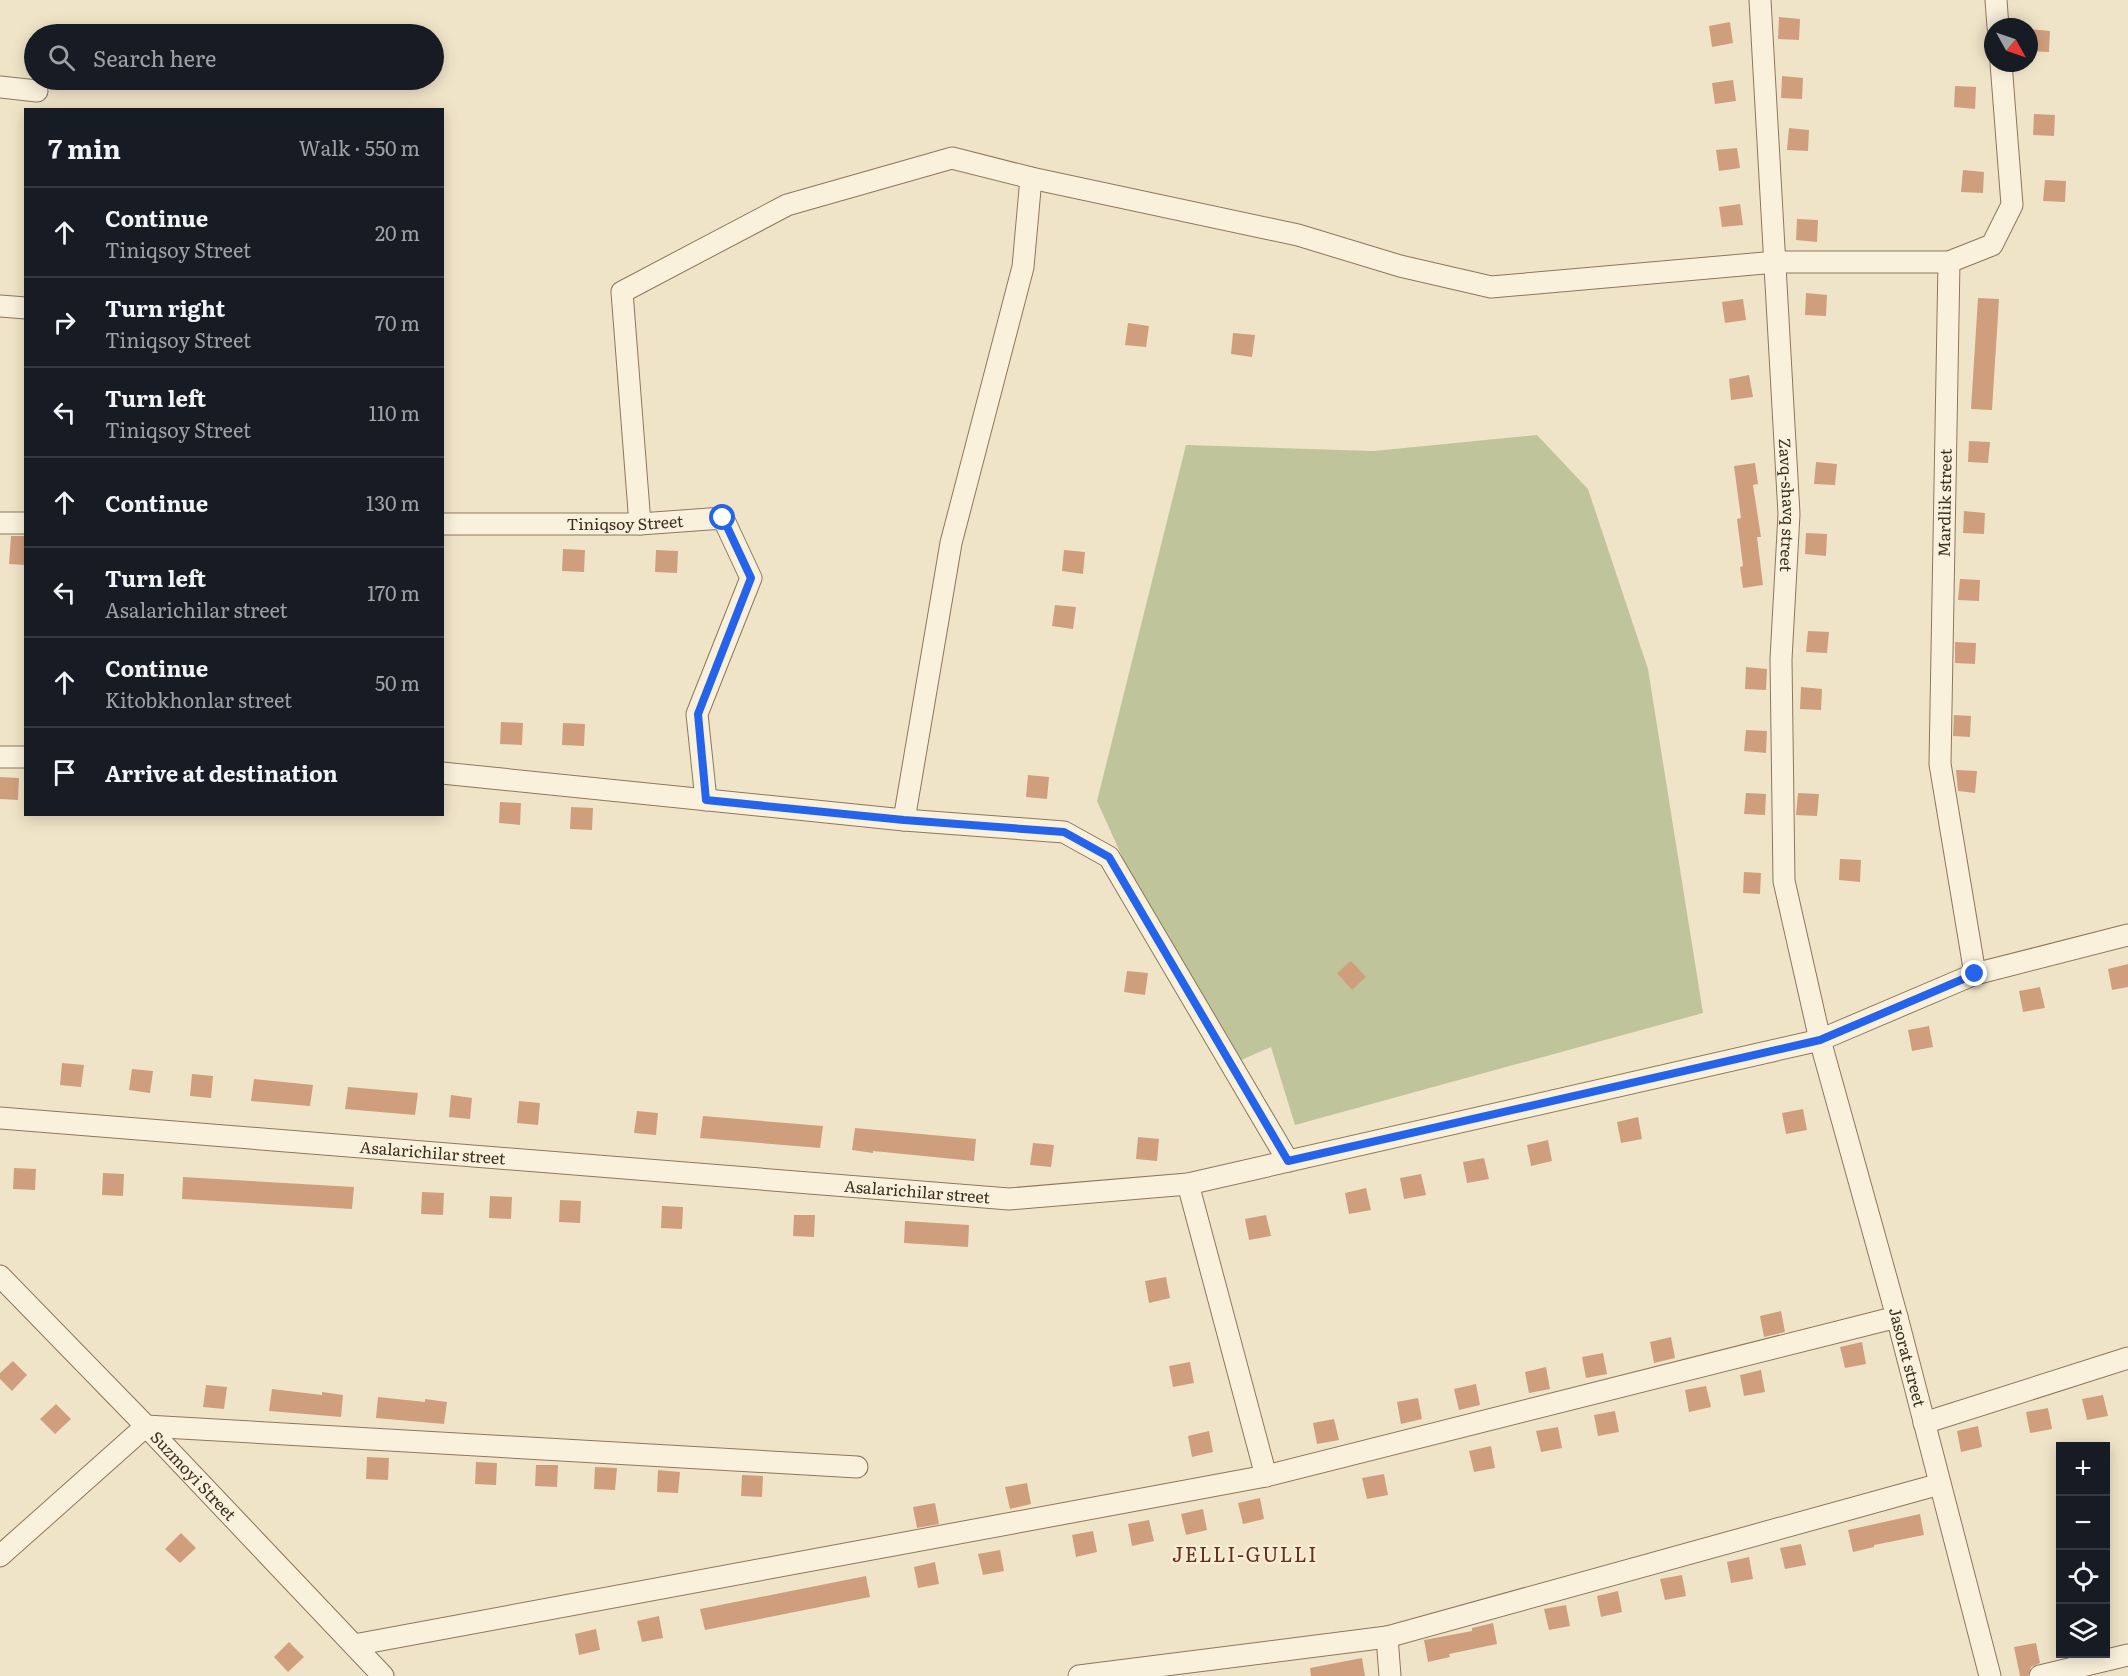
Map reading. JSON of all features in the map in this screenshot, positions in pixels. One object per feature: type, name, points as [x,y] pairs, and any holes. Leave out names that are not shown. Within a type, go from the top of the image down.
[{"type":"street","name":"Zavq-shavq street","points":[[1760,0],[1789,514],[1781,659],[1784,881],[1820,1040]]},
{"type":"street","points":[[1996,0],[1997,18]]},
{"type":"street","points":[[640,524],[622,292],[788,205],[952,158],[1031,178],[1298,235],[1400,266],[1491,287],[1776,262],[1949,262],[1992,245],[2012,205],[2002,72]]},
{"type":"street","points":[[0,87],[37,92]]},
{"type":"street","points":[[904,820],[951,543],[1023,267],[1031,178]]},
{"type":"street","name":"Mardlik street","points":[[1949,262],[1940,764],[1975,974]]},
{"type":"street","points":[[0,306],[24,308]]},
{"type":"street","name":"Tiniqsoy Street","points":[[444,524],[640,524],[723,518],[751,578],[698,714],[706,800]]},
{"type":"street","points":[[0,523],[24,523]]},
{"type":"street","points":[[0,757],[24,757]]},
{"type":"street","points":[[444,773],[904,820],[1064,832],[1109,857],[1288,1161]]},
{"type":"street","name":"Asalarichilar street","points":[[0,1118],[1009,1199],[1188,1184],[1820,1040],[1975,974],[2128,935]]},
{"type":"street","name":"Jasorat street","points":[[1820,1040],[1897,1317],[1989,1676]]},
{"type":"street","points":[[1188,1184],[1266,1476]]},
{"type":"street","name":"Suzmoyi Street","points":[[0,1276],[146,1426],[382,1676]]},
{"type":"street","points":[[354,1645],[1266,1476],[1897,1317]]},
{"type":"street","points":[[1924,1424],[2128,1358]]},
{"type":"street","points":[[0,1556],[146,1426],[857,1467]]},
{"type":"street","points":[[1079,1676],[1387,1636],[1940,1484]]},
{"type":"street","points":[[1387,1636],[1390,1676]]},
{"type":"street","points":[[2040,1676],[2128,1654]]},
{"type":"green space","points":[[1537,435],[1588,489],[1648,669],[1703,1013],[1295,1125],[1271,1047],[1239,1061],[1152,923],[1097,801],[1186,445],[1374,451]]},
{"type":"building","points":[[1779,17],[1800,19],[1799,40],[1778,39]]},
{"type":"building","points":[[1730,22],[1733,43],[1712,47],[1709,26]]},
{"type":"building","points":[[2038,30],[2050,31],[2049,52],[2038,51]]},
{"type":"building","points":[[1782,76],[1803,78],[1802,99],[1781,98]]},
{"type":"building","points":[[1733,80],[1736,101],[1715,104],[1712,83]]},
{"type":"building","points":[[1955,86],[1976,87],[1975,109],[1954,107]]},
{"type":"building","points":[[2034,114],[2055,115],[2054,136],[2033,135]]},
{"type":"building","points":[[1789,128],[1809,130],[1808,151],[1787,150]]},
{"type":"building","points":[[1737,148],[1740,168],[1719,171],[1716,150]]},
{"type":"building","points":[[1963,170],[1984,172],[1983,193],[1961,192]]},
{"type":"building","points":[[2045,180],[2066,181],[2065,202],[2043,201]]},
{"type":"building","points":[[1740,204],[1743,225],[1722,227],[1719,207]]},
{"type":"building","points":[[1797,219],[1818,220],[1817,242],[1796,240]]},
{"type":"building","points":[[1806,293],[1827,295],[1826,316],[1805,315]]},
{"type":"building","points":[[1978,298],[1999,299],[1992,410],[1971,409]]},
{"type":"building","points":[[1743,299],[1746,320],[1725,323],[1722,302]]},
{"type":"building","points":[[1128,323],[1149,326],[1146,347],[1125,345]]},
{"type":"building","points":[[1233,333],[1255,335],[1252,357],[1231,354]]},
{"type":"building","points":[[1749,375],[1753,397],[1731,400],[1729,379]]},
{"type":"building","points":[[1969,441],[1990,442],[1988,463],[1968,462]]},
{"type":"building","points":[[1816,462],[1837,464],[1835,485],[1814,484]]},
{"type":"building","points":[[1755,463],[1758,484],[1753,485],[1761,537],[1757,537],[1763,585],[1743,588],[1740,567],[1743,566],[1737,519],[1741,518],[1734,466]]},
{"type":"building","points":[[1964,511],[1985,513],[1984,534],[1963,533]]},
{"type":"building","points":[[1806,533],[1827,534],[1826,556],[1805,554]]},
{"type":"building","points":[[11,536],[24,536],[24,565],[9,564]]},
{"type":"building","points":[[563,549],[585,550],[584,572],[562,571]]},
{"type":"building","points":[[656,550],[678,551],[677,573],[655,572]]},
{"type":"building","points":[[1064,550],[1085,552],[1083,574],[1062,571]]},
{"type":"building","points":[[1960,579],[1980,580],[1979,601],[1958,600]]},
{"type":"building","points":[[1055,605],[1076,607],[1073,629],[1052,626]]},
{"type":"building","points":[[1808,631],[1829,632],[1827,653],[1806,652]]},
{"type":"building","points":[[1955,642],[1976,643],[1975,664],[1955,663]]},
{"type":"building","points":[[1746,667],[1767,669],[1766,690],[1745,689]]},
{"type":"building","points":[[1801,687],[1822,689],[1821,710],[1800,709]]},
{"type":"building","points":[[1954,715],[1971,716],[1970,737],[1953,736]]},
{"type":"building","points":[[501,722],[523,723],[522,745],[500,744]]},
{"type":"building","points":[[563,723],[585,724],[584,746],[562,745]]},
{"type":"building","points":[[1746,730],[1767,731],[1766,753],[1744,751]]},
{"type":"building","points":[[1956,770],[1977,771],[1975,793],[1958,791]]},
{"type":"building","points":[[1028,775],[1049,777],[1047,799],[1026,797]]},
{"type":"building","points":[[0,777],[19,778],[18,800],[0,799]]},
{"type":"building","points":[[1746,793],[1766,794],[1765,815],[1744,814]]},
{"type":"building","points":[[1798,793],[1819,794],[1817,816],[1796,815]]},
{"type":"building","points":[[500,802],[521,803],[520,825],[499,823]]},
{"type":"building","points":[[571,807],[593,808],[592,830],[570,829]]},
{"type":"building","points":[[1840,859],[1861,860],[1860,882],[1839,880]]},
{"type":"building","points":[[1744,872],[1761,873],[1760,894],[1743,893]]},
{"type":"building","points":[[1351,961],[1366,977],[1352,990],[1337,973]]},
{"type":"building","points":[[2128,964],[2128,987],[2112,990],[2108,969]]},
{"type":"building","points":[[1127,971],[1148,973],[1145,995],[1124,992]]},
{"type":"building","points":[[2040,987],[2045,1008],[2023,1012],[2019,991]]},
{"type":"building","points":[[1929,1026],[1933,1047],[1912,1051],[1908,1030]]},
{"type":"building","points":[[62,1063],[84,1065],[81,1087],[60,1085]]},
{"type":"building","points":[[132,1069],[153,1071],[150,1093],[129,1090]]},
{"type":"building","points":[[192,1074],[213,1076],[211,1098],[190,1096]]},
{"type":"building","points":[[254,1079],[313,1085],[310,1106],[251,1101]]},
{"type":"building","points":[[348,1087],[418,1093],[415,1115],[345,1109]]},
{"type":"building","points":[[451,1095],[472,1098],[470,1119],[449,1117]]},
{"type":"building","points":[[519,1101],[540,1103],[538,1125],[517,1123]]},
{"type":"building","points":[[1803,1109],[1807,1130],[1786,1134],[1782,1113]]},
{"type":"building","points":[[637,1111],[658,1113],[656,1135],[634,1133]]},
{"type":"building","points":[[703,1116],[823,1126],[820,1148],[700,1138]]},
{"type":"building","points":[[1638,1117],[1642,1139],[1621,1143],[1617,1122]]},
{"type":"building","points":[[855,1128],[976,1139],[974,1161],[852,1150]]},
{"type":"building","points":[[1138,1137],[1159,1139],[1157,1161],[1136,1159]]},
{"type":"building","points":[[1548,1140],[1552,1161],[1531,1166],[1527,1145]]},
{"type":"building","points":[[1033,1143],[1054,1145],[1051,1167],[1030,1165]]},
{"type":"building","points":[[1484,1158],[1489,1179],[1467,1183],[1463,1162]]},
{"type":"building","points":[[14,1168],[36,1169],[35,1190],[13,1189]]},
{"type":"building","points":[[103,1173],[124,1174],[123,1196],[102,1195]]},
{"type":"building","points":[[1421,1174],[1426,1195],[1404,1199],[1400,1178]]},
{"type":"building","points":[[183,1177],[354,1187],[352,1209],[182,1199]]},
{"type":"building","points":[[1366,1188],[1371,1210],[1349,1214],[1345,1193]]},
{"type":"building","points":[[422,1192],[444,1193],[443,1215],[421,1214]]},
{"type":"building","points":[[490,1196],[512,1197],[511,1219],[489,1218]]},
{"type":"building","points":[[560,1200],[581,1201],[580,1223],[559,1222]]},
{"type":"building","points":[[662,1206],[683,1207],[682,1229],[661,1228]]},
{"type":"building","points":[[794,1215],[815,1215],[814,1237],[793,1236]]},
{"type":"building","points":[[1266,1215],[1271,1236],[1249,1240],[1245,1219]]},
{"type":"building","points":[[905,1221],[969,1225],[968,1247],[904,1243]]},
{"type":"building","points":[[1166,1277],[1170,1298],[1149,1303],[1145,1281]]},
{"type":"building","points":[[1781,1311],[1785,1332],[1764,1337],[1760,1316]]},
{"type":"building","points":[[1671,1337],[1675,1358],[1654,1363],[1650,1342]]},
{"type":"building","points":[[1862,1342],[1866,1364],[1845,1368],[1840,1347]]},
{"type":"building","points":[[1603,1353],[1607,1374],[1586,1378],[1582,1357]]},
{"type":"building","points":[[13,1361],[27,1375],[12,1391],[0,1379],[0,1373]]},
{"type":"building","points":[[1190,1362],[1194,1383],[1173,1387],[1169,1366]]},
{"type":"building","points":[[1546,1367],[1550,1389],[1529,1393],[1525,1372]]},
{"type":"building","points":[[1761,1370],[1765,1392],[1744,1396],[1740,1375]]},
{"type":"building","points":[[1476,1384],[1480,1405],[1459,1410],[1454,1389]]},
{"type":"building","points":[[206,1385],[227,1387],[224,1409],[203,1407]]},
{"type":"building","points":[[1706,1386],[1711,1407],[1689,1412],[1685,1390]]},
{"type":"building","points":[[272,1389],[343,1395],[341,1417],[269,1411]]},
{"type":"building","points":[[2103,1395],[2108,1416],[2087,1420],[2082,1399]]},
{"type":"building","points":[[378,1397],[447,1402],[444,1424],[376,1418]]},
{"type":"building","points":[[1418,1398],[1422,1419],[1401,1424],[1397,1402]]},
{"type":"building","points":[[56,1404],[71,1419],[55,1434],[40,1419]]},
{"type":"building","points":[[2048,1408],[2052,1429],[2030,1433],[2026,1412]]},
{"type":"building","points":[[1615,1411],[1619,1432],[1598,1436],[1594,1415]]},
{"type":"building","points":[[1334,1419],[1339,1440],[1317,1444],[1313,1423]]},
{"type":"building","points":[[1978,1426],[1982,1447],[1961,1452],[1957,1431]]},
{"type":"building","points":[[1558,1427],[1562,1448],[1541,1452],[1536,1431]]},
{"type":"building","points":[[1209,1431],[1213,1452],[1192,1457],[1188,1436]]},
{"type":"building","points":[[1491,1446],[1495,1468],[1474,1472],[1469,1451]]},
{"type":"building","points":[[367,1457],[389,1458],[388,1480],[366,1479]]},
{"type":"building","points":[[476,1462],[497,1463],[496,1485],[475,1484]]},
{"type":"building","points":[[536,1465],[558,1465],[557,1487],[535,1486]]},
{"type":"building","points":[[595,1467],[617,1468],[615,1490],[594,1489]]},
{"type":"building","points":[[658,1470],[680,1472],[678,1493],[657,1492]]},
{"type":"building","points":[[1384,1474],[1388,1495],[1367,1499],[1362,1478]]},
{"type":"building","points":[[742,1475],[763,1476],[762,1497],[741,1496]]},
{"type":"building","points":[[1027,1483],[1031,1504],[1010,1509],[1005,1487]]},
{"type":"building","points":[[1260,1498],[1264,1519],[1243,1524],[1238,1503]]},
{"type":"building","points":[[935,1503],[939,1524],[917,1528],[913,1507]]},
{"type":"building","points":[[1203,1509],[1207,1530],[1186,1535],[1181,1514]]},
{"type":"building","points":[[1920,1514],[1924,1535],[1874,1545],[1874,1547],[1853,1552],[1848,1530]]},
{"type":"building","points":[[1149,1520],[1154,1541],[1132,1546],[1128,1524]]},
{"type":"building","points":[[1093,1531],[1097,1552],[1076,1557],[1072,1535]]},
{"type":"building","points":[[181,1533],[196,1548],[180,1563],[165,1549]]},
{"type":"building","points":[[1801,1544],[1806,1565],[1785,1569],[1780,1548]]},
{"type":"building","points":[[1000,1550],[1004,1571],[983,1575],[978,1554]]},
{"type":"building","points":[[1749,1557],[1753,1579],[1731,1583],[1727,1562]]},
{"type":"building","points":[[935,1562],[939,1584],[918,1588],[914,1567]]},
{"type":"building","points":[[1682,1575],[1686,1596],[1665,1600],[1660,1579]]},
{"type":"building","points":[[866,1576],[870,1597],[705,1630],[700,1609]]},
{"type":"building","points":[[1618,1591],[1622,1612],[1601,1617],[1597,1596]]},
{"type":"building","points":[[1566,1605],[1570,1626],[1549,1630],[1544,1609]]},
{"type":"building","points":[[659,1616],[663,1638],[642,1642],[637,1621]]},
{"type":"building","points":[[1493,1623],[1497,1644],[1449,1654],[1450,1657],[1428,1662],[1424,1640],[1472,1631],[1472,1628]]},
{"type":"building","points":[[596,1629],[600,1650],[579,1655],[575,1634]]},
{"type":"building","points":[[289,1642],[304,1657],[288,1672],[274,1657]]},
{"type":"building","points":[[2036,1643],[2040,1663],[2031,1667],[2028,1676],[2020,1676],[2014,1647]]},
{"type":"building","points":[[1362,1658],[1365,1676],[1311,1676],[1310,1668]]},
{"type":"district","name":"JELLI-GULLI","points":[[1245,1555]]},
{"type":"route","points":[[723,518],[751,578],[698,714],[706,800],[904,820],[1064,832],[1109,857],[1288,1161],[1820,1040],[1975,974]]}]
